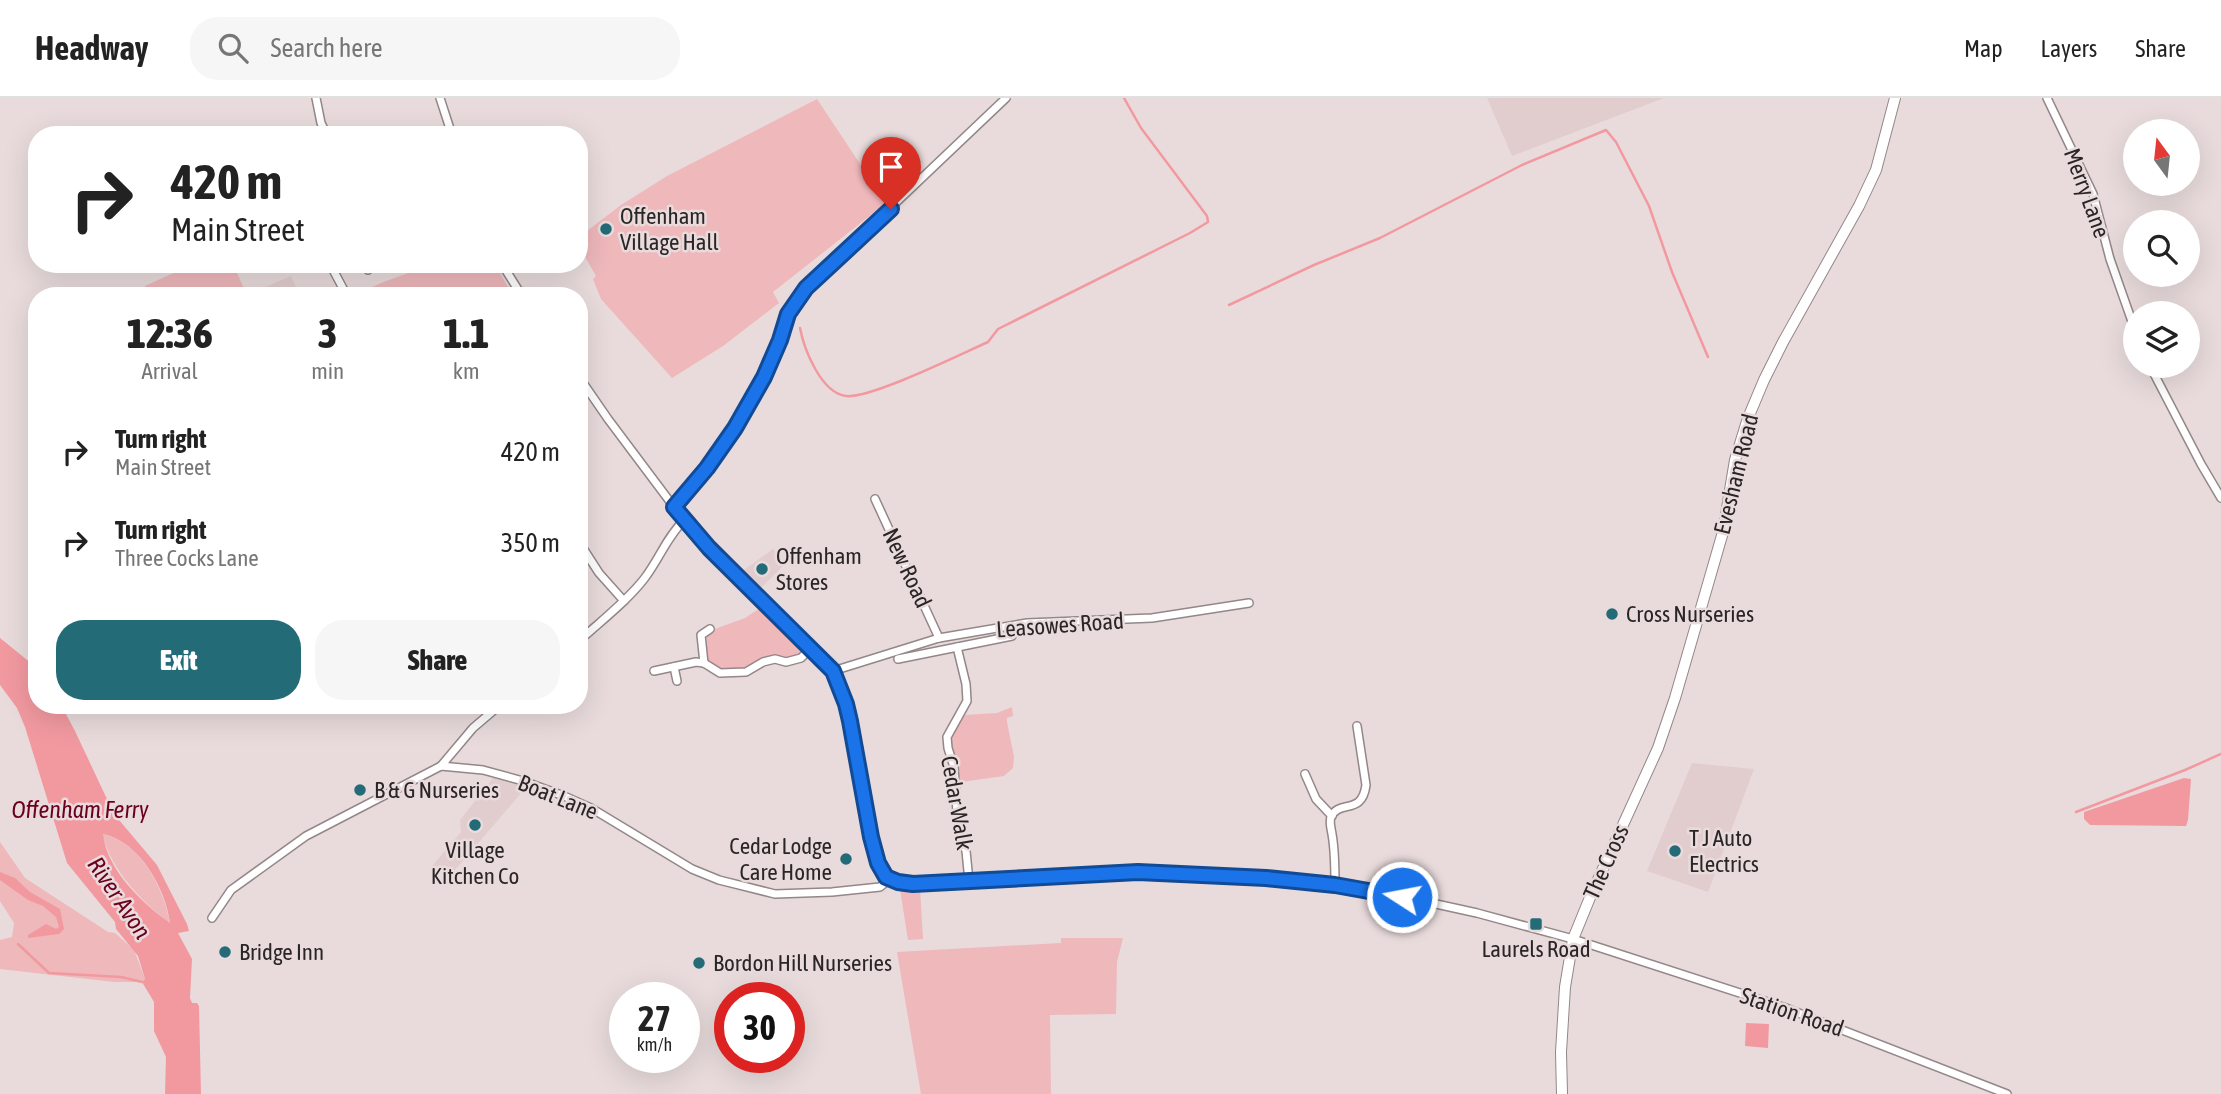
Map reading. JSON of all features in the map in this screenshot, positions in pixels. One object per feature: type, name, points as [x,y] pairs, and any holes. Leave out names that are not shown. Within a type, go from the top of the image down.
[{"type":"main road","name":"Evesham Road","points":[[1639,786],[1658,748],[1676,694],[1723,533],[1735,460],[1748,418],[1778,352],[1876,170],[1895,98]]},
{"type":"main road","name":"The Cross","points":[[1573,939],[1639,786]]},
{"type":"main road","points":[[1562,1094],[1561,1052],[1565,987],[1573,939]]},
{"type":"street","points":[[316,98],[322,126]]},
{"type":"street","points":[[440,98],[449,126]]},
{"type":"street","points":[[674,507],[707,468],[735,428],[764,377],[788,314],[806,288],[1006,98]]},
{"type":"street","name":"Merry Lane","points":[[2047,98],[2093,194],[2110,259],[2125,301]]},
{"type":"street","points":[[2156,378],[2221,498]]},
{"type":"street","points":[[588,390],[674,507],[709,548],[833,671],[846,704],[871,837],[878,863],[886,877],[913,884],[1138,872],[1266,878],[1377,891],[1477,913],[1573,939]]},
{"type":"street","name":"New Road","points":[[875,499],[939,638]]},
{"type":"street","points":[[588,633],[624,601],[646,575],[669,536],[685,519]]},
{"type":"street","points":[[588,556],[624,601]]},
{"type":"street","name":"Leasowes Road","points":[[833,671],[939,638],[1027,623],[1152,618],[1249,603]]},
{"type":"street","points":[[692,634],[701,635],[710,629]]},
{"type":"street","points":[[701,635],[704,663]]},
{"type":"street","points":[[898,659],[1012,636]]},
{"type":"street","points":[[654,671],[696,662],[704,663],[720,673],[746,672],[763,662],[775,659],[786,662],[801,658],[811,648]]},
{"type":"street","name":"Cedar Walk","points":[[957,648],[966,684],[967,701],[947,737],[954,767],[958,828],[966,851],[969,881]]},
{"type":"street","points":[[674,667],[677,681]]},
{"type":"street","points":[[212,918],[231,890],[296,842],[349,812],[442,766],[473,728],[489,714]]},
{"type":"street","points":[[1335,885],[1335,855],[1330,822],[1339,809],[1359,803],[1366,785],[1357,726]]},
{"type":"street","name":"Boat Lane","points":[[442,766],[483,770],[564,796],[591,808],[692,869],[719,880],[775,894],[880,887],[886,883],[886,877]]},
{"type":"street","points":[[1305,774],[1312,792],[1332,816]]},
{"type":"street","name":"Station Road","points":[[1573,939],[1783,1007],[2007,1094]]},
{"type":"shaded area","points":[[1487,98],[1664,98],[1512,156]]},
{"type":"shaded area","points":[[817,99],[886,203],[773,292],[779,303],[723,346],[672,378],[601,299],[593,279],[596,276],[588,262],[588,230],[667,176]]},
{"type":"shaded area","points":[[174,273],[237,273],[243,287],[146,287]]},
{"type":"shaded area","points":[[174,273],[237,273],[243,287],[146,287]]},
{"type":"shaded area","points":[[408,273],[500,273],[508,287],[372,287]]},
{"type":"shaded area","points":[[291,276],[296,287],[266,287]]},
{"type":"shaded area","name":"Offenham Stores","points":[[773,549],[785,564],[756,593],[737,575]]},
{"type":"shaded area","points":[[760,608],[798,644],[800,653],[787,659],[765,658],[749,668],[721,670],[708,661],[706,635],[712,630],[745,618]]},
{"type":"shaded area","points":[[1012,707],[1013,716],[1007,718],[1007,722],[1014,757],[1013,768],[1004,776],[961,782],[957,777],[950,742],[965,715],[997,713]]},
{"type":"shaded area","points":[[1692,763],[1754,769],[1708,892],[1647,871]]},
{"type":"shaded area","points":[[497,773],[530,783],[448,878],[432,866],[461,832],[460,820]]},
{"type":"shaded area","points":[[102,834],[116,838],[139,856],[156,882],[170,924],[148,905],[120,873]]},
{"type":"shaded area","points":[[0,842],[25,878],[108,932],[115,933],[134,950],[145,979],[142,982],[114,982],[0,969],[0,940],[12,937],[14,923],[0,901]]},
{"type":"shaded area","points":[[920,888],[923,939],[908,940],[900,889]]},
{"type":"shaded area","points":[[1061,938],[1123,938],[1117,962],[1116,1014],[1050,1015],[1051,1094],[921,1094],[897,952],[1061,943]]},
{"type":"water","name":"Offenham Ferry","points":[[0,638],[28,661],[28,714],[66,714],[114,814],[157,865],[187,924],[189,931],[178,933],[192,959],[190,998],[192,1003],[199,1006],[201,1094],[165,1094],[166,1057],[154,1031],[154,1002],[142,982],[145,979],[138,956],[116,929],[115,922],[67,863],[17,708],[0,685]],"holes":[[[103,834],[128,846],[139,856],[157,882],[170,923],[148,906],[119,873],[111,860]]]},
{"type":"water","points":[[2184,778],[2191,779],[2186,826],[2090,825],[2084,819],[2084,812]]},
{"type":"water","points":[[0,872],[15,878],[30,892],[60,909],[64,929],[59,934],[28,938],[28,935],[46,924],[56,929],[59,927],[56,917],[0,880]]},
{"type":"water","points":[[1746,1023],[1769,1024],[1768,1048],[1745,1046]]},
{"type":"waterway","points":[[800,328],[815,369],[829,387],[846,396],[875,391],[988,342],[998,329],[1208,222],[1207,216],[1141,128],[1124,98]]},
{"type":"waterway","points":[[1229,305],[1380,238],[1522,165],[1606,130],[1616,142],[1649,206],[1672,272],[1708,357]]},
{"type":"waterway","points":[[2076,812],[2221,754]]},
{"type":"waterway","points":[[18,944],[49,973],[121,977],[142,982]]},
{"type":"place","name":"Offenham Village Hall","points":[[606,229]]},
{"type":"place","name":"Offenham Stores","points":[[762,569]]},
{"type":"place","name":"Cross Nurseries","points":[[1612,614]]},
{"type":"place","name":"B & G Nurseries","points":[[360,790]]},
{"type":"place","name":"Village Kitchen Co","points":[[475,825]]},
{"type":"place","name":"T J Auto Electrics","points":[[1675,851]]},
{"type":"place","name":"Cedar Lodge Care Home","points":[[846,859]]},
{"type":"place","name":"Laurels Road","points":[[1536,924]]},
{"type":"place","name":"Bridge Inn","points":[[225,952]]},
{"type":"place","name":"Bordon Hill Nurseries","points":[[699,963]]},
{"type":"route","points":[[891,209],[806,288],[788,314],[764,377],[735,428],[724,446],[674,507],[709,548],[833,671],[846,704],[871,837],[878,863],[886,877],[913,884],[1138,872],[1266,878],[1335,885],[1402,897]]},
{"type":"water label","name":"River Avon","points":[[119,898]]}]
